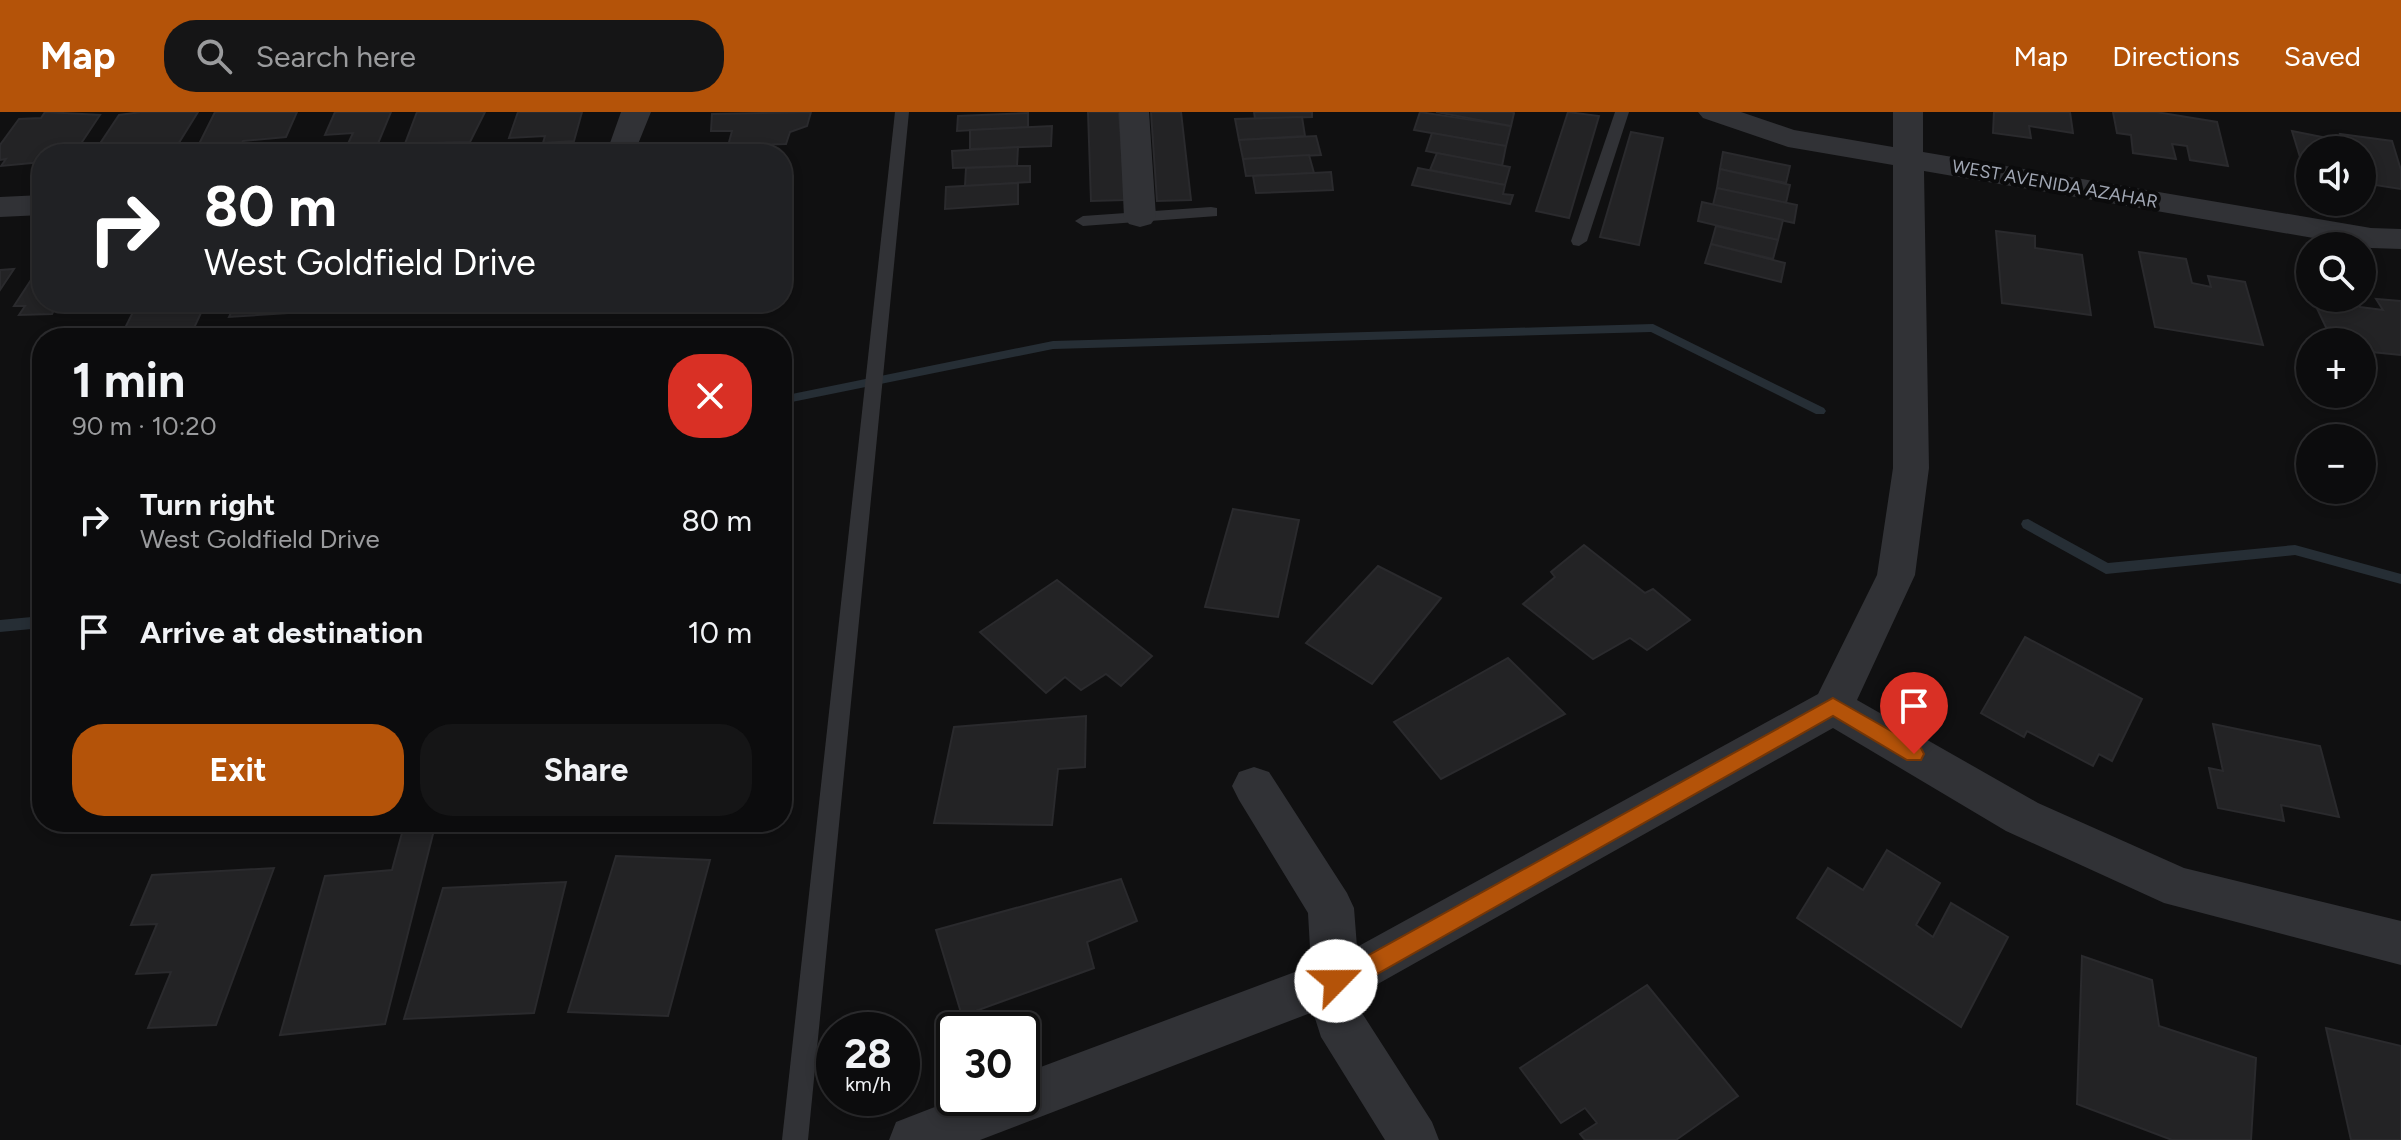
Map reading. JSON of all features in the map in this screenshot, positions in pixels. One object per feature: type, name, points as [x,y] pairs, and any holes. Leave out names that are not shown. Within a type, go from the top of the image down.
[{"type":"street","points":[[625,144],[636,112]]},
{"type":"street","points":[[1134,112],[1140,217]]},
{"type":"street","name":"WEST AVENIDA AZAHAR","points":[[1713,112],[1788,138],[2371,238],[2401,239]]},
{"type":"street","points":[[914,1140],[1362,970],[1833,707],[1896,575],[1911,468],[1908,112]]},
{"type":"street","points":[[0,207],[32,205]]},
{"type":"street","points":[[1833,707],[2022,817],[2180,888],[2401,943]]},
{"type":"street","points":[[1254,786],[1331,908],[1338,1020],[1414,1140]]},
{"type":"lane","points":[[795,1140],[902,112]]},
{"type":"lane","points":[[1579,241],[1622,112]]},
{"type":"lane","points":[[1083,221],[1211,212]]},
{"type":"building","points":[[45,112],[100,115],[81,144],[32,144],[32,163],[1,166],[6,159],[0,160],[0,145],[19,119],[41,118]]},
{"type":"building","points":[[198,112],[178,144],[100,144],[119,115]]},
{"type":"building","points":[[215,112],[297,112],[286,137],[243,141],[242,144],[199,144]]},
{"type":"building","points":[[335,112],[391,112],[378,144],[348,144],[353,133],[325,135]]},
{"type":"building","points":[[417,112],[485,112],[470,142],[405,144]]},
{"type":"building","points":[[518,112],[582,112],[574,141],[543,143],[545,136],[509,138]]},
{"type":"building","points":[[811,112],[807,126],[790,132],[786,144],[729,144],[732,131],[711,131],[712,114]]},
{"type":"building","points":[[1088,112],[1119,112],[1125,200],[1091,201]]},
{"type":"building","points":[[1151,112],[1181,112],[1191,200],[1157,201]]},
{"type":"building","points":[[1254,112],[1312,112],[1312,117],[1255,119]]},
{"type":"building","points":[[1420,112],[1511,126],[1506,146],[1414,130]]},
{"type":"building","points":[[1436,112],[1512,112],[1514,113],[1511,126]]},
{"type":"building","points":[[1568,112],[1599,116],[1569,218],[1536,211]]},
{"type":"building","points":[[1994,112],[2070,112],[2073,133],[2029,126],[2031,138],[1993,133]]},
{"type":"building","points":[[2113,112],[2156,112],[2217,122],[2228,166],[2190,160],[2187,146],[2172,144],[2176,159],[2133,153],[2131,135],[2117,133]]},
{"type":"building","points":[[1028,113],[1028,127],[957,131],[958,116]]},
{"type":"building","points":[[1302,117],[1305,136],[1239,140],[1235,119]]},
{"type":"building","points":[[1052,126],[1051,146],[970,149],[970,130]]},
{"type":"building","points":[[2292,131],[2317,136],[2296,136],[2296,144]]},
{"type":"building","points":[[1631,132],[1663,138],[1639,245],[1600,237]]},
{"type":"building","points":[[1432,133],[1506,146],[1502,166],[1426,151]]},
{"type":"building","points":[[1316,136],[1321,155],[1243,159],[1239,140]]},
{"type":"building","points":[[2376,139],[2392,141],[2401,170],[2401,189],[2376,185]]},
{"type":"building","points":[[1018,147],[1017,166],[953,168],[952,151]]},
{"type":"building","points":[[1723,152],[1790,166],[1786,183],[1720,169]]},
{"type":"building","points":[[1437,153],[1510,167],[1505,185],[1430,170]]},
{"type":"building","points":[[1309,155],[1314,173],[1246,176],[1243,159]]},
{"type":"building","points":[[1030,166],[1030,182],[965,186],[966,168]]},
{"type":"building","points":[[1418,168],[1505,185],[1503,194],[1513,195],[1510,204],[1412,185]]},
{"type":"building","points":[[1720,169],[1790,185],[1786,203],[1717,188]]},
{"type":"building","points":[[1331,172],[1333,190],[1256,193],[1253,176]]},
{"type":"building","points":[[1018,183],[1018,204],[945,209],[946,187]]},
{"type":"building","points":[[1717,188],[1797,205],[1794,223],[1713,205]]},
{"type":"building","points":[[1702,202],[1783,220],[1778,240],[1698,221]]},
{"type":"building","points":[[1716,226],[1778,240],[1773,259],[1711,244]]},
{"type":"building","points":[[1996,231],[2035,236],[2035,248],[2082,255],[2091,315],[2002,303]]},
{"type":"building","points":[[1711,244],[1785,263],[1781,282],[1705,263]]},
{"type":"building","points":[[2139,252],[2186,259],[2192,283],[2211,287],[2208,276],[2245,282],[2263,345],[2155,327]]},
{"type":"building","points":[[14,269],[0,290],[0,270]]},
{"type":"building","points":[[32,278],[32,312],[53,312],[19,315],[25,306],[14,306]]},
{"type":"building","points":[[2376,299],[2401,301],[2401,355],[2376,352],[2376,328],[2326,328],[2319,312],[2376,312],[2376,309],[2383,310]]},
{"type":"building","points":[[133,312],[201,312],[194,328],[125,328]]},
{"type":"building","points":[[231,312],[305,312],[229,317]]},
{"type":"building","points":[[1233,509],[1299,520],[1278,617],[1205,607]]},
{"type":"building","points":[[1584,545],[1645,593],[1653,589],[1690,620],[1647,650],[1630,638],[1593,659],[1523,604],[1555,577],[1551,572]]},
{"type":"building","points":[[1378,566],[1441,598],[1372,684],[1306,643]]},
{"type":"building","points":[[1057,580],[1152,656],[1121,686],[1106,674],[1081,690],[1065,677],[1046,693],[980,632]]},
{"type":"building","points":[[2025,637],[2142,699],[2112,761],[2099,754],[2093,766],[2027,731],[2024,737],[1981,713]]},
{"type":"building","points":[[1508,658],[1565,714],[1441,779],[1394,722]]},
{"type":"building","points":[[1086,716],[1085,767],[1058,769],[1052,825],[934,823],[954,727]]},
{"type":"building","points":[[2213,724],[2320,746],[2339,817],[2281,805],[2284,821],[2218,808],[2209,768],[2223,771]]},
{"type":"building","points":[[433,832],[385,1024],[280,1035],[325,876],[392,870],[402,833]]},
{"type":"building","points":[[1887,850],[1940,883],[1916,925],[1933,937],[1951,903],[2008,937],[1961,1027],[1797,918],[1828,868],[1863,890]]},
{"type":"building","points":[[616,856],[710,860],[668,1016],[568,1012]]},
{"type":"building","points":[[274,868],[216,1025],[148,1028],[171,972],[136,974],[157,924],[131,925],[152,875]]},
{"type":"building","points":[[1121,879],[1137,921],[1087,942],[1094,968],[973,1012],[961,1012],[936,930]]},
{"type":"building","points":[[566,882],[534,1013],[404,1019],[443,888]]},
{"type":"building","points":[[2082,956],[2152,980],[2159,1026],[2256,1058],[2251,1140],[2172,1140],[2077,1104]]},
{"type":"building","points":[[1647,985],[1738,1096],[1676,1140],[1585,1140],[1580,1134],[1597,1123],[1585,1108],[1561,1123],[1520,1068]]},
{"type":"building","points":[[2326,1028],[2401,1046],[2401,1140],[2351,1140]]},
{"type":"waterway","points":[[792,398],[1053,345],[1653,328],[1820,411]]},
{"type":"waterway","points":[[2028,524],[2106,569],[2295,550],[2401,579]]},
{"type":"waterway","points":[[0,626],[32,623]]},
{"type":"route","points":[[1336,981],[1362,970],[1833,707],[1914,754]]}]
